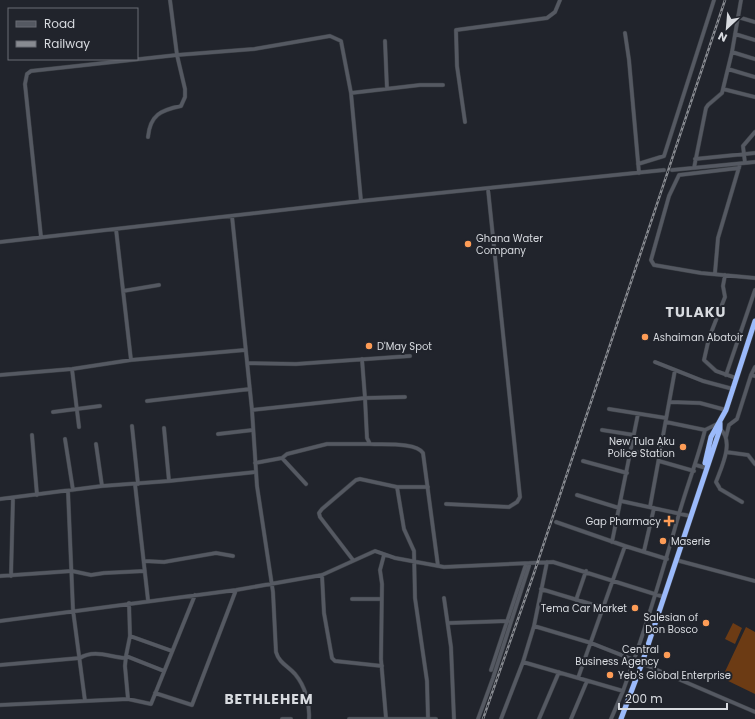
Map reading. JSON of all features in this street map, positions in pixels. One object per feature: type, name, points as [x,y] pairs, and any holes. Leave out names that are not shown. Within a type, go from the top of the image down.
[{"type":"highway","points":[[706,468],[705,461],[711,437],[726,410],[755,321]]},
{"type":"highway","points":[[621,719],[642,663],[720,429],[720,423]]},
{"type":"street","points":[[148,137],[149,127],[158,114],[166,109],[181,106],[185,97],[177,55],[170,0]]},
{"type":"street","points":[[466,122],[457,66],[456,30],[547,18],[555,12],[560,0]]},
{"type":"street","points":[[638,164],[664,156],[714,0]]},
{"type":"street","points":[[694,168],[706,108],[711,102],[720,96],[723,89],[732,52],[741,0]]},
{"type":"street","points":[[738,17],[755,22]]},
{"type":"street","points":[[625,33],[629,60],[639,173]]},
{"type":"street","points":[[735,34],[755,40]]},
{"type":"street","points":[[138,59],[254,49],[330,36],[341,41],[351,92],[361,202]]},
{"type":"street","points":[[385,41],[387,90]]},
{"type":"street","points":[[732,52],[755,59]]},
{"type":"street","points":[[41,237],[25,84],[27,74],[31,71],[131,60]]},
{"type":"street","points":[[728,69],[755,77]]},
{"type":"street","points":[[351,92],[387,90],[420,85],[443,85]]},
{"type":"street","points":[[723,89],[755,97]]},
{"type":"street","points":[[745,163],[744,144],[755,132]]},
{"type":"street","points":[[695,159],[755,153]]},
{"type":"street","points":[[672,170],[755,162]]},
{"type":"street","points":[[715,273],[718,238],[740,164]]},
{"type":"street","points":[[739,168],[679,175],[669,196],[652,257],[652,263],[654,265],[701,273],[715,273],[755,278]]},
{"type":"street","points":[[0,242],[664,170]]},
{"type":"street","points":[[446,504],[509,506],[517,502],[520,497],[488,189]]},
{"type":"street","points":[[232,216],[252,410],[255,463],[271,583],[278,657],[294,673],[301,683],[309,708],[309,719]]},
{"type":"street","points":[[116,229],[131,360]]},
{"type":"street","points":[[725,275],[723,286],[725,297],[709,338],[704,360],[711,368],[736,378]]},
{"type":"street","points":[[123,291],[159,285]]},
{"type":"street","points":[[726,375],[755,290]]},
{"type":"street","points":[[0,375],[72,369],[131,360],[245,350]]},
{"type":"street","points":[[247,363],[296,364],[410,356]]},
{"type":"street","points":[[362,359],[367,438],[370,444]]},
{"type":"street","points":[[655,362],[708,383],[733,389]]},
{"type":"street","points":[[742,502],[719,488],[716,482],[726,452],[726,437],[729,425],[737,419],[755,367]]},
{"type":"street","points":[[72,369],[79,427]]},
{"type":"street","points":[[650,507],[676,370]]},
{"type":"street","points":[[147,401],[250,389]]},
{"type":"street","points":[[252,410],[365,398],[405,398]]},
{"type":"street","points":[[670,402],[700,403],[726,410]]},
{"type":"street","points":[[53,412],[100,406]]},
{"type":"street","points":[[609,409],[666,420],[705,430],[720,423]]},
{"type":"street","points":[[612,542],[638,414]]},
{"type":"street","points":[[132,426],[148,600]]},
{"type":"street","points":[[164,428],[169,482]]},
{"type":"street","points":[[720,429],[726,437]]},
{"type":"street","points":[[218,434],[253,430]]},
{"type":"street","points":[[602,430],[634,435]]},
{"type":"street","points":[[611,719],[623,691],[657,594],[679,514],[696,465],[705,430]]},
{"type":"street","points":[[32,435],[37,495]]},
{"type":"street","points":[[66,439],[73,490]]},
{"type":"street","points":[[96,444],[102,486]]},
{"type":"street","points":[[255,463],[282,458],[287,454],[327,444],[413,446],[421,450],[423,453],[428,487],[438,566]]},
{"type":"street","points":[[631,451],[659,456]]},
{"type":"street","points":[[726,452],[748,455],[755,464]]},
{"type":"street","points":[[282,458],[306,484]]},
{"type":"street","points":[[583,461],[627,473]]},
{"type":"street","points":[[659,462],[694,471]]},
{"type":"street","points":[[696,465],[706,468]]},
{"type":"street","points":[[0,499],[102,486],[169,482],[256,472]]},
{"type":"street","points":[[353,560],[320,517],[319,513],[356,480],[360,479],[397,487],[428,487]]},
{"type":"street","points":[[397,487],[404,529],[413,547],[415,598],[427,681],[428,718]]},
{"type":"street","points":[[68,491],[73,610],[84,700]]},
{"type":"street","points":[[577,495],[619,508]]},
{"type":"street","points":[[11,576],[13,498]]},
{"type":"street","points":[[621,500],[690,516]]},
{"type":"street","points":[[644,551],[654,508]]},
{"type":"street","points":[[556,522],[612,542],[667,559]]},
{"type":"street","points":[[578,678],[625,546]]},
{"type":"street","points":[[0,621],[148,600],[236,590],[322,575],[375,551],[384,555],[414,562],[450,568],[556,562],[664,597]]},
{"type":"street","points":[[144,562],[164,562],[216,554],[233,556]]},
{"type":"street","points":[[384,555],[380,570],[382,666],[386,718]]},
{"type":"street","points":[[676,560],[755,581]]},
{"type":"street","points":[[501,719],[523,662],[534,626],[547,562]]},
{"type":"street","points":[[478,719],[494,678],[530,563]]},
{"type":"street","points":[[491,670],[526,564]]},
{"type":"street","points":[[0,576],[72,571],[92,575],[145,571]]},
{"type":"street","points":[[576,600],[586,571]]},
{"type":"street","points":[[322,575],[324,613],[332,658],[335,661],[382,666]]},
{"type":"street","points":[[541,589],[604,608]]},
{"type":"street","points":[[156,693],[192,705],[236,590]]},
{"type":"street","points":[[0,705],[128,699],[149,704],[152,702],[156,693],[195,595]]},
{"type":"street","points":[[444,598],[449,623],[453,673],[454,719]]},
{"type":"street","points":[[352,599],[381,599]]},
{"type":"street","points":[[128,699],[125,657],[130,636],[129,603]]},
{"type":"street","points":[[449,623],[508,621]]},
{"type":"street","points":[[534,626],[591,643],[642,663],[755,712]]},
{"type":"street","points":[[130,636],[172,652]]},
{"type":"street","points":[[0,665],[80,658],[87,654],[98,654],[107,657],[125,657],[164,671]]},
{"type":"street","points":[[523,662],[623,691]]},
{"type":"street","points":[[539,719],[558,672]]},
{"type":"street","points":[[571,719],[587,681]]},
{"type":"street","points":[[276,719],[291,719]]},
{"type":"street","points":[[348,719],[436,719]]},
{"type":"shaded area","points":[[733,623],[742,628],[735,644],[725,639]]},
{"type":"shaded area","points":[[746,627],[755,632],[755,694],[722,678]]},
{"type":"railway","points":[[483,719],[533,576],[725,0]]},
{"type":"place","name":"Ghana Water Company","points":[[468,244]]},
{"type":"place","name":"Ashaiman Abatoir","points":[[645,337]]},
{"type":"place","name":"D'May Spot","points":[[369,346]]},
{"type":"place","name":"New Tula Aku Police Station","points":[[683,447]]},
{"type":"place","name":"Gap Pharmacy","points":[[669,521]]},
{"type":"place","name":"Maserie","points":[[663,541]]},
{"type":"place","name":"Tema Car Market","points":[[635,608]]},
{"type":"place","name":"Salesian of Don Bosco","points":[[706,623]]},
{"type":"place","name":"Central Business Agency","points":[[667,655]]},
{"type":"place","name":"Yeb's Global Enterprise","points":[[610,675]]},
{"type":"district","name":"TULAKU","points":[[696,312]]},
{"type":"district","name":"BETHLEHEM","points":[[269,699]]}]
